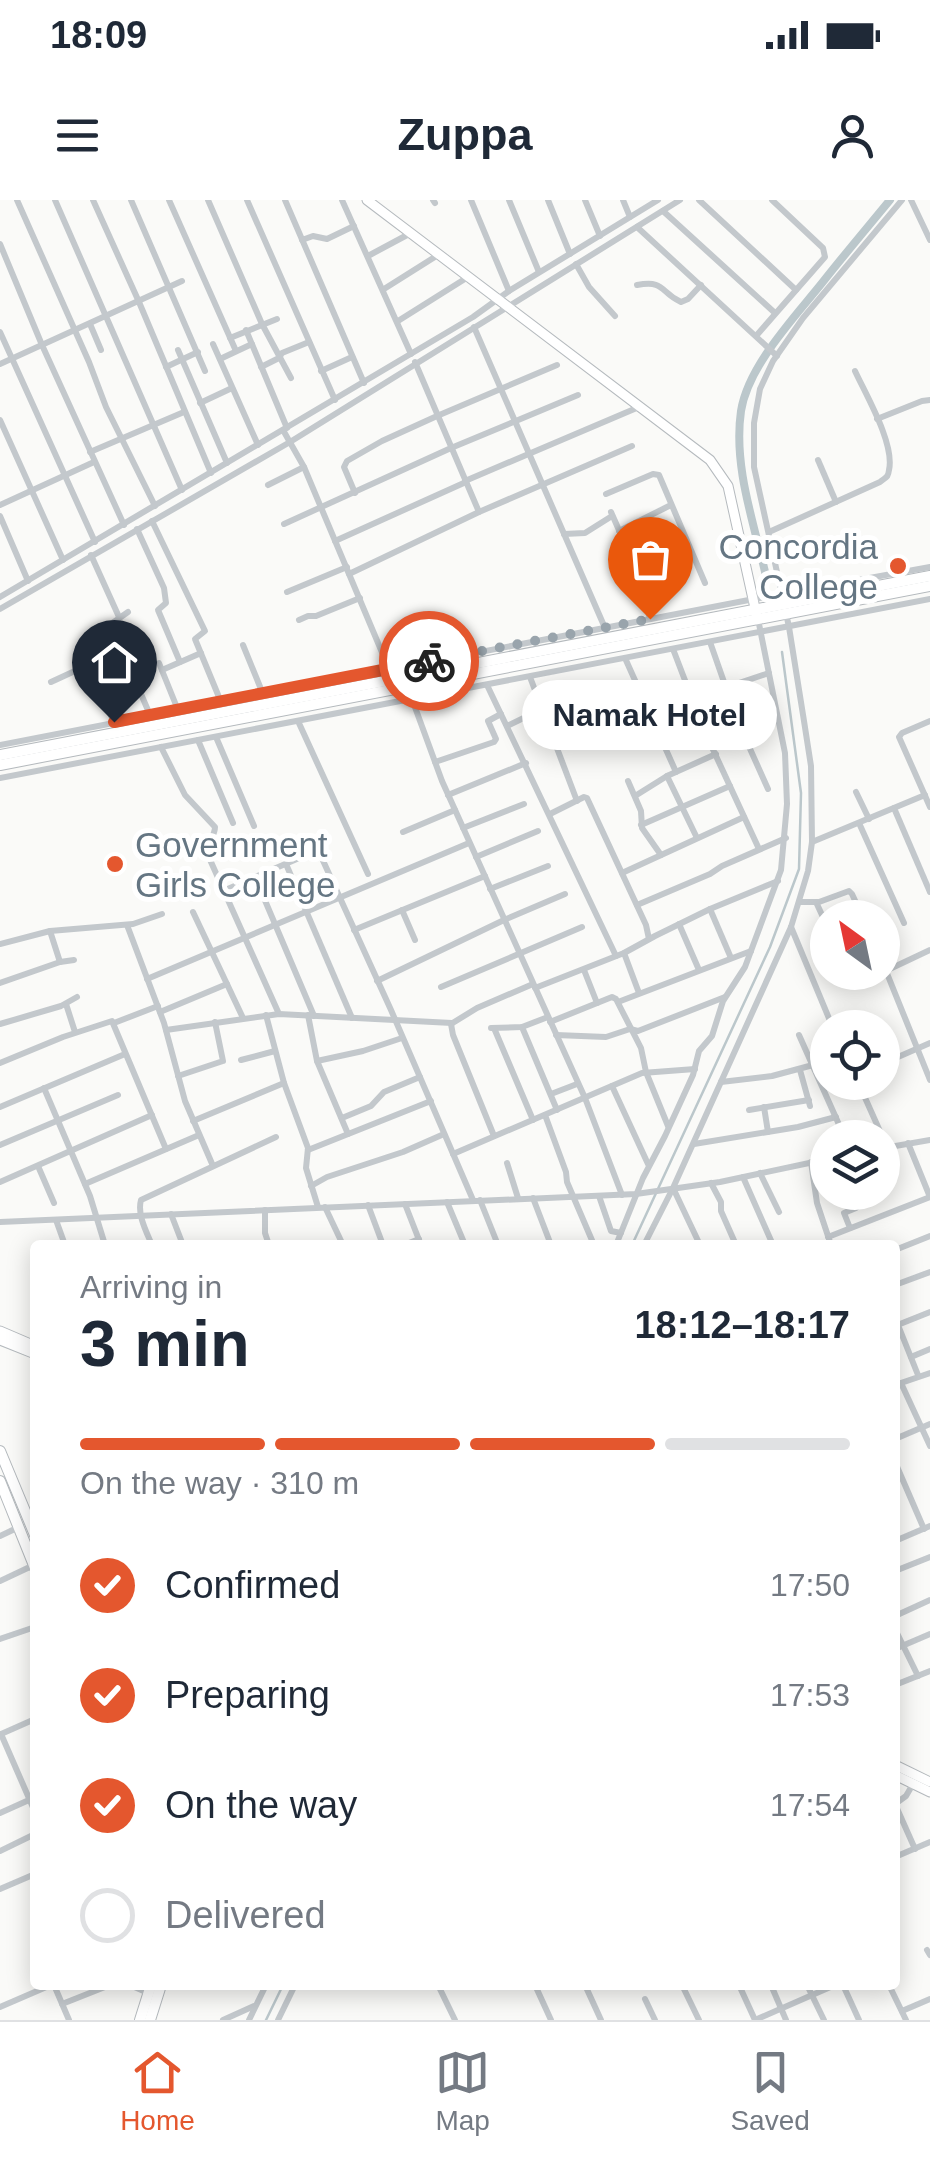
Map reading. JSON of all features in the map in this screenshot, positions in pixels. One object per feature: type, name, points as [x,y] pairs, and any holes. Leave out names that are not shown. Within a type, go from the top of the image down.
[{"type":"highway","points":[[0,756],[607,633],[930,576]]},
{"type":"highway","points":[[784,604],[930,586]]},
{"type":"highway","points":[[0,765],[756,609]]},
{"type":"highway","points":[[0,1451],[30,1510]]},
{"type":"highway","points":[[0,1481],[6,1512],[19,1527],[30,1556]]},
{"type":"highway","points":[[140,2020],[149,1990]]},
{"type":"highway","points":[[150,2020],[159,1990]]},
{"type":"main road","points":[[367,200],[710,460],[728,486],[756,609]]},
{"type":"main road","points":[[0,1331],[30,1347]]},
{"type":"main road","points":[[0,1340],[30,1349]]},
{"type":"main road","points":[[900,1767],[930,1782]]},
{"type":"main road","points":[[900,1778],[930,1792]]},
{"type":"street","points":[[18,200],[106,406],[155,506]]},
{"type":"street","points":[[55,200],[182,490]]},
{"type":"street","points":[[93,200],[210,473]]},
{"type":"street","points":[[132,200],[206,371]]},
{"type":"street","points":[[169,200],[236,351]]},
{"type":"street","points":[[208,200],[262,324],[292,378]]},
{"type":"street","points":[[247,200],[335,400]]},
{"type":"street","points":[[284,200],[364,383]]},
{"type":"street","points":[[342,200],[412,354]]},
{"type":"street","points":[[471,200],[510,291]]},
{"type":"street","points":[[510,200],[539,272]]},
{"type":"street","points":[[548,200],[570,254]]},
{"type":"street","points":[[585,200],[600,236]]},
{"type":"street","points":[[623,200],[630,217]]},
{"type":"street","points":[[0,609],[290,442],[474,326],[502,303],[510,291],[658,200]]},
{"type":"street","points":[[0,596],[680,200]]},
{"type":"street","points":[[699,200],[796,290]]},
{"type":"street","points":[[756,336],[825,252],[772,200]]},
{"type":"street","points":[[647,1240],[791,926],[812,842],[811,766],[790,627],[754,467],[754,423],[760,389],[776,356],[804,318],[902,200]]},
{"type":"street","points":[[911,200],[930,240]]},
{"type":"street","points":[[663,210],[775,314]]},
{"type":"street","points":[[302,240],[314,236],[324,240],[354,226]]},
{"type":"street","points":[[637,227],[776,356]]},
{"type":"street","points":[[368,256],[409,234]]},
{"type":"street","points":[[0,244],[124,524]]},
{"type":"street","points":[[384,289],[438,255]]},
{"type":"street","points":[[576,264],[615,316]]},
{"type":"street","points":[[398,321],[468,277]]},
{"type":"street","points":[[0,364],[182,281]]},
{"type":"street","points":[[637,285],[659,285],[681,302],[701,285]]},
{"type":"street","points":[[230,338],[277,318]]},
{"type":"street","points":[[90,324],[101,350]]},
{"type":"street","points":[[474,326],[607,633]]},
{"type":"street","points":[[246,330],[389,669]]},
{"type":"street","points":[[0,332],[95,542]]},
{"type":"street","points":[[262,367],[308,342]]},
{"type":"street","points":[[214,344],[258,445]]},
{"type":"street","points":[[220,359],[252,344]]},
{"type":"street","points":[[178,350],[227,464]]},
{"type":"street","points":[[166,366],[198,352]]},
{"type":"street","points":[[321,371],[352,357]]},
{"type":"street","points":[[415,362],[478,512]]},
{"type":"street","points":[[356,493],[344,467],[346,462],[378,443],[556,365]]},
{"type":"street","points":[[770,532],[887,476],[887,444],[855,371]]},
{"type":"street","points":[[90,452],[232,388]]},
{"type":"street","points":[[284,524],[578,395]]},
{"type":"street","points":[[877,419],[930,400]]},
{"type":"street","points":[[335,541],[639,406]]},
{"type":"street","points":[[0,420],[64,560]]},
{"type":"street","points":[[287,592],[348,570],[632,446]]},
{"type":"street","points":[[818,460],[836,502]]},
{"type":"street","points":[[0,505],[94,462]]},
{"type":"street","points":[[268,485],[304,467]]},
{"type":"street","points":[[606,494],[660,476],[706,582]]},
{"type":"street","points":[[619,530],[671,505]]},
{"type":"street","points":[[564,534],[586,533],[611,514],[640,578],[650,619]]},
{"type":"street","points":[[0,516],[28,581]]},
{"type":"street","points":[[152,521],[205,631],[195,639],[221,702]]},
{"type":"street","points":[[137,530],[164,588],[166,604],[158,610],[180,662]]},
{"type":"street","points":[[91,555],[119,617]]},
{"type":"street","points":[[0,745],[389,669],[607,633],[650,619],[784,604],[930,567]]},
{"type":"street","points":[[299,620],[360,598]]},
{"type":"street","points":[[0,778],[930,599]]},
{"type":"street","points":[[618,1240],[648,1165],[695,1068],[699,1051],[712,1036],[726,997],[742,974],[778,881],[786,838],[785,753],[756,609]]},
{"type":"street","points":[[128,612],[111,624],[150,716]]},
{"type":"street","points":[[710,642],[738,722],[768,789]]},
{"type":"street","points":[[81,643],[114,722]]},
{"type":"street","points":[[243,645],[263,694]]},
{"type":"street","points":[[672,649],[759,849]]},
{"type":"street","points":[[178,710],[160,666],[201,652]]},
{"type":"street","points":[[626,658],[676,772]]},
{"type":"street","points":[[51,682],[90,664]]},
{"type":"street","points":[[650,712],[769,673]]},
{"type":"street","points":[[530,677],[578,800]]},
{"type":"street","points":[[103,696],[136,680]]},
{"type":"street","points":[[488,685],[640,993]]},
{"type":"street","points":[[412,699],[448,794],[578,1084],[622,1195]]},
{"type":"street","points":[[507,726],[542,709]]},
{"type":"street","points":[[435,762],[494,742],[488,722],[501,714]]},
{"type":"street","points":[[930,720],[900,735],[930,806]]},
{"type":"street","points":[[298,721],[368,874]]},
{"type":"street","points":[[216,737],[254,826]]},
{"type":"street","points":[[198,740],[232,823]]},
{"type":"street","points":[[161,747],[185,795],[215,827],[207,853],[278,1014]]},
{"type":"street","points":[[635,796],[667,776],[716,754]]},
{"type":"street","points":[[448,794],[526,763]]},
{"type":"street","points":[[667,776],[698,838]]},
{"type":"street","points":[[628,781],[645,834],[661,855]]},
{"type":"street","points":[[641,825],[730,786]]},
{"type":"street","points":[[856,792],[869,818]]},
{"type":"street","points":[[812,842],[925,795]]},
{"type":"street","points":[[550,814],[585,797],[588,800],[650,940]]},
{"type":"street","points":[[463,828],[524,804]]},
{"type":"street","points":[[894,808],[930,892]]},
{"type":"street","points":[[403,832],[455,810]]},
{"type":"street","points":[[622,873],[744,817]]},
{"type":"street","points":[[859,823],[904,922]]},
{"type":"street","points":[[476,858],[538,831]]},
{"type":"street","points":[[637,905],[786,838]]},
{"type":"street","points":[[147,979],[470,843]]},
{"type":"street","points":[[223,891],[318,852],[496,1240]]},
{"type":"street","points":[[286,864],[352,1018]]},
{"type":"street","points":[[490,888],[548,866]]},
{"type":"street","points":[[354,930],[484,876]]},
{"type":"street","points":[[255,877],[311,1015],[317,1062],[348,1134]]},
{"type":"street","points":[[166,1030],[278,1014],[452,1023],[477,1008],[620,955],[710,909],[778,881]]},
{"type":"street","points":[[823,900],[850,892],[854,900]]},
{"type":"street","points":[[377,981],[565,894]]},
{"type":"street","points":[[799,902],[810,902]]},
{"type":"street","points":[[710,909],[732,958]]},
{"type":"street","points":[[402,910],[415,940]]},
{"type":"street","points":[[193,912],[244,1018]]},
{"type":"street","points":[[0,944],[50,931],[127,925],[162,914]]},
{"type":"street","points":[[679,924],[699,970]]},
{"type":"street","points":[[127,925],[159,1009],[193,1121],[213,1166]]},
{"type":"street","points":[[791,926],[826,1010]]},
{"type":"street","points":[[441,987],[582,927]]},
{"type":"street","points":[[50,931],[60,962]]},
{"type":"street","points":[[618,1002],[751,950]]},
{"type":"street","points":[[900,965],[930,950]]},
{"type":"street","points":[[0,983],[74,960]]},
{"type":"street","points":[[584,970],[597,1004]]},
{"type":"street","points":[[0,1063],[107,1021],[159,1009],[227,984]]},
{"type":"street","points":[[895,990],[930,1080]]},
{"type":"street","points":[[0,1024],[66,1004],[77,996]]},
{"type":"street","points":[[556,1035],[606,1036],[638,1031],[726,997]]},
{"type":"street","points":[[533,1120],[492,1028],[522,1027],[612,998],[618,1002],[640,1048],[668,1128]]},
{"type":"street","points":[[66,1004],[76,1032]]},
{"type":"street","points":[[266,1015],[284,1083],[308,1150],[306,1168],[311,1186],[340,1240]]},
{"type":"street","points":[[114,1022],[166,1148]]},
{"type":"street","points":[[178,1076],[223,1061],[215,1022]]},
{"type":"street","points":[[452,1023],[452,1032],[494,1136]]},
{"type":"street","points":[[522,1027],[557,1110]]},
{"type":"street","points":[[798,1035],[810,1060]]},
{"type":"street","points":[[317,1062],[402,1038]]},
{"type":"street","points":[[900,1055],[930,1043]]},
{"type":"street","points":[[241,1060],[275,1051]]},
{"type":"street","points":[[0,1107],[125,1054]]},
{"type":"street","points":[[720,1082],[810,1067]]},
{"type":"street","points":[[453,1154],[646,1072],[695,1068]]},
{"type":"street","points":[[749,1110],[810,1104],[800,1070]]},
{"type":"street","points":[[342,1118],[371,1106],[384,1092],[420,1077]]},
{"type":"street","points":[[193,1121],[284,1083]]},
{"type":"street","points":[[550,1094],[578,1084]]},
{"type":"street","points":[[612,1086],[648,1165]]},
{"type":"street","points":[[44,1088],[85,1184],[104,1240]]},
{"type":"street","points":[[0,1145],[118,1095]]},
{"type":"street","points":[[693,1144],[836,1118],[828,1100]]},
{"type":"street","points":[[308,1150],[430,1101]]},
{"type":"street","points":[[764,1107],[768,1132]]},
{"type":"street","points":[[545,1115],[566,1182],[592,1240]]},
{"type":"street","points":[[0,1182],[152,1116]]},
{"type":"street","points":[[311,1186],[444,1134]]},
{"type":"street","points":[[85,1184],[199,1135]]},
{"type":"street","points":[[150,1240],[139,1202],[145,1197],[276,1137]]},
{"type":"street","points":[[900,1144],[930,1140]]},
{"type":"street","points":[[832,1240],[850,1228],[930,1197],[908,1143]]},
{"type":"street","points":[[508,1162],[518,1198]]},
{"type":"street","points":[[0,1222],[638,1194],[810,1162]]},
{"type":"street","points":[[38,1166],[54,1203]]},
{"type":"street","points":[[760,1173],[779,1212]]},
{"type":"street","points":[[743,1177],[771,1240]]},
{"type":"street","points":[[711,1183],[721,1202],[731,1240]]},
{"type":"street","points":[[673,1188],[698,1240]]},
{"type":"street","points":[[598,1196],[611,1231],[621,1233]]},
{"type":"street","points":[[532,1198],[549,1240]]},
{"type":"street","points":[[447,1202],[462,1240]]},
{"type":"street","points":[[405,1204],[419,1240]]},
{"type":"street","points":[[368,1205],[381,1240]]},
{"type":"street","points":[[265,1210],[267,1240]]},
{"type":"street","points":[[819,1210],[830,1240]]},
{"type":"street","points":[[850,1228],[844,1213],[851,1210]]},
{"type":"street","points":[[171,1214],[181,1240]]},
{"type":"street","points":[[56,1220],[62,1240]]},
{"type":"street","points":[[900,1248],[930,1236]]},
{"type":"street","points":[[900,1284],[930,1272]]},
{"type":"street","points":[[900,1323],[930,1312]]},
{"type":"street","points":[[900,1334],[918,1375]]},
{"type":"street","points":[[911,1357],[930,1349]]},
{"type":"street","points":[[900,1383],[930,1372]]},
{"type":"street","points":[[900,1388],[930,1446]]},
{"type":"street","points":[[900,1437],[930,1424]]},
{"type":"street","points":[[900,1480],[927,1527],[900,1539]]},
{"type":"street","points":[[0,1536],[19,1527]]},
{"type":"street","points":[[900,1569],[930,1557]]},
{"type":"street","points":[[0,1581],[30,1568]]},
{"type":"street","points":[[900,1614],[930,1600]]},
{"type":"street","points":[[0,1639],[30,1629]]},
{"type":"street","points":[[900,1647],[930,1634]]},
{"type":"street","points":[[900,1649],[918,1676]]},
{"type":"street","points":[[900,1684],[930,1670]]},
{"type":"street","points":[[0,1813],[30,1800],[1,1734],[30,1720]]},
{"type":"street","points":[[900,1800],[913,1784]]},
{"type":"street","points":[[900,1815],[915,1849]]},
{"type":"street","points":[[0,1851],[30,1836]]},
{"type":"street","points":[[900,1856],[930,1842]]},
{"type":"street","points":[[0,1889],[30,1876]]},
{"type":"street","points":[[0,2007],[41,1990]]},
{"type":"street","points":[[55,1990],[69,2020]]},
{"type":"street","points":[[62,2004],[97,1990]]},
{"type":"street","points":[[250,2020],[264,1990]]},
{"type":"street","points":[[278,2020],[293,1990]]},
{"type":"street","points":[[440,1990],[455,2020]]},
{"type":"street","points":[[537,1990],[552,2020]]},
{"type":"street","points":[[587,1990],[601,2020]]},
{"type":"street","points":[[684,1990],[699,2020]]},
{"type":"street","points":[[742,1990],[755,2020],[823,1990]]},
{"type":"street","points":[[772,1990],[786,2020]]},
{"type":"street","points":[[808,1990],[824,2020]]},
{"type":"street","points":[[845,1990],[859,2020]]},
{"type":"street","points":[[892,1990],[906,2020]]},
{"type":"street","points":[[645,1999],[655,2020]]},
{"type":"street","points":[[902,2010],[930,1999]]},
{"type":"street","points":[[223,2020],[256,2006]]},
{"type":"waterway","points":[[766,576],[740,453],[745,394],[774,343],[890,200]]},
{"type":"waterway","points":[[634,1240],[770,947],[799,869],[801,793],[782,652]]},
{"type":"waterway","points":[[266,2020],[281,1990]]},
{"type":"way so far","points":[[429,661],[650,619]]},
{"type":"place","name":"Concordia College","points":[[898,566]]},
{"type":"place","name":"Namak Hotel","points":[[650,619]]},
{"type":"place","name":"Government Girls College","points":[[115,864]]},
{"type":"route","points":[[114,722],[429,661]]}]
